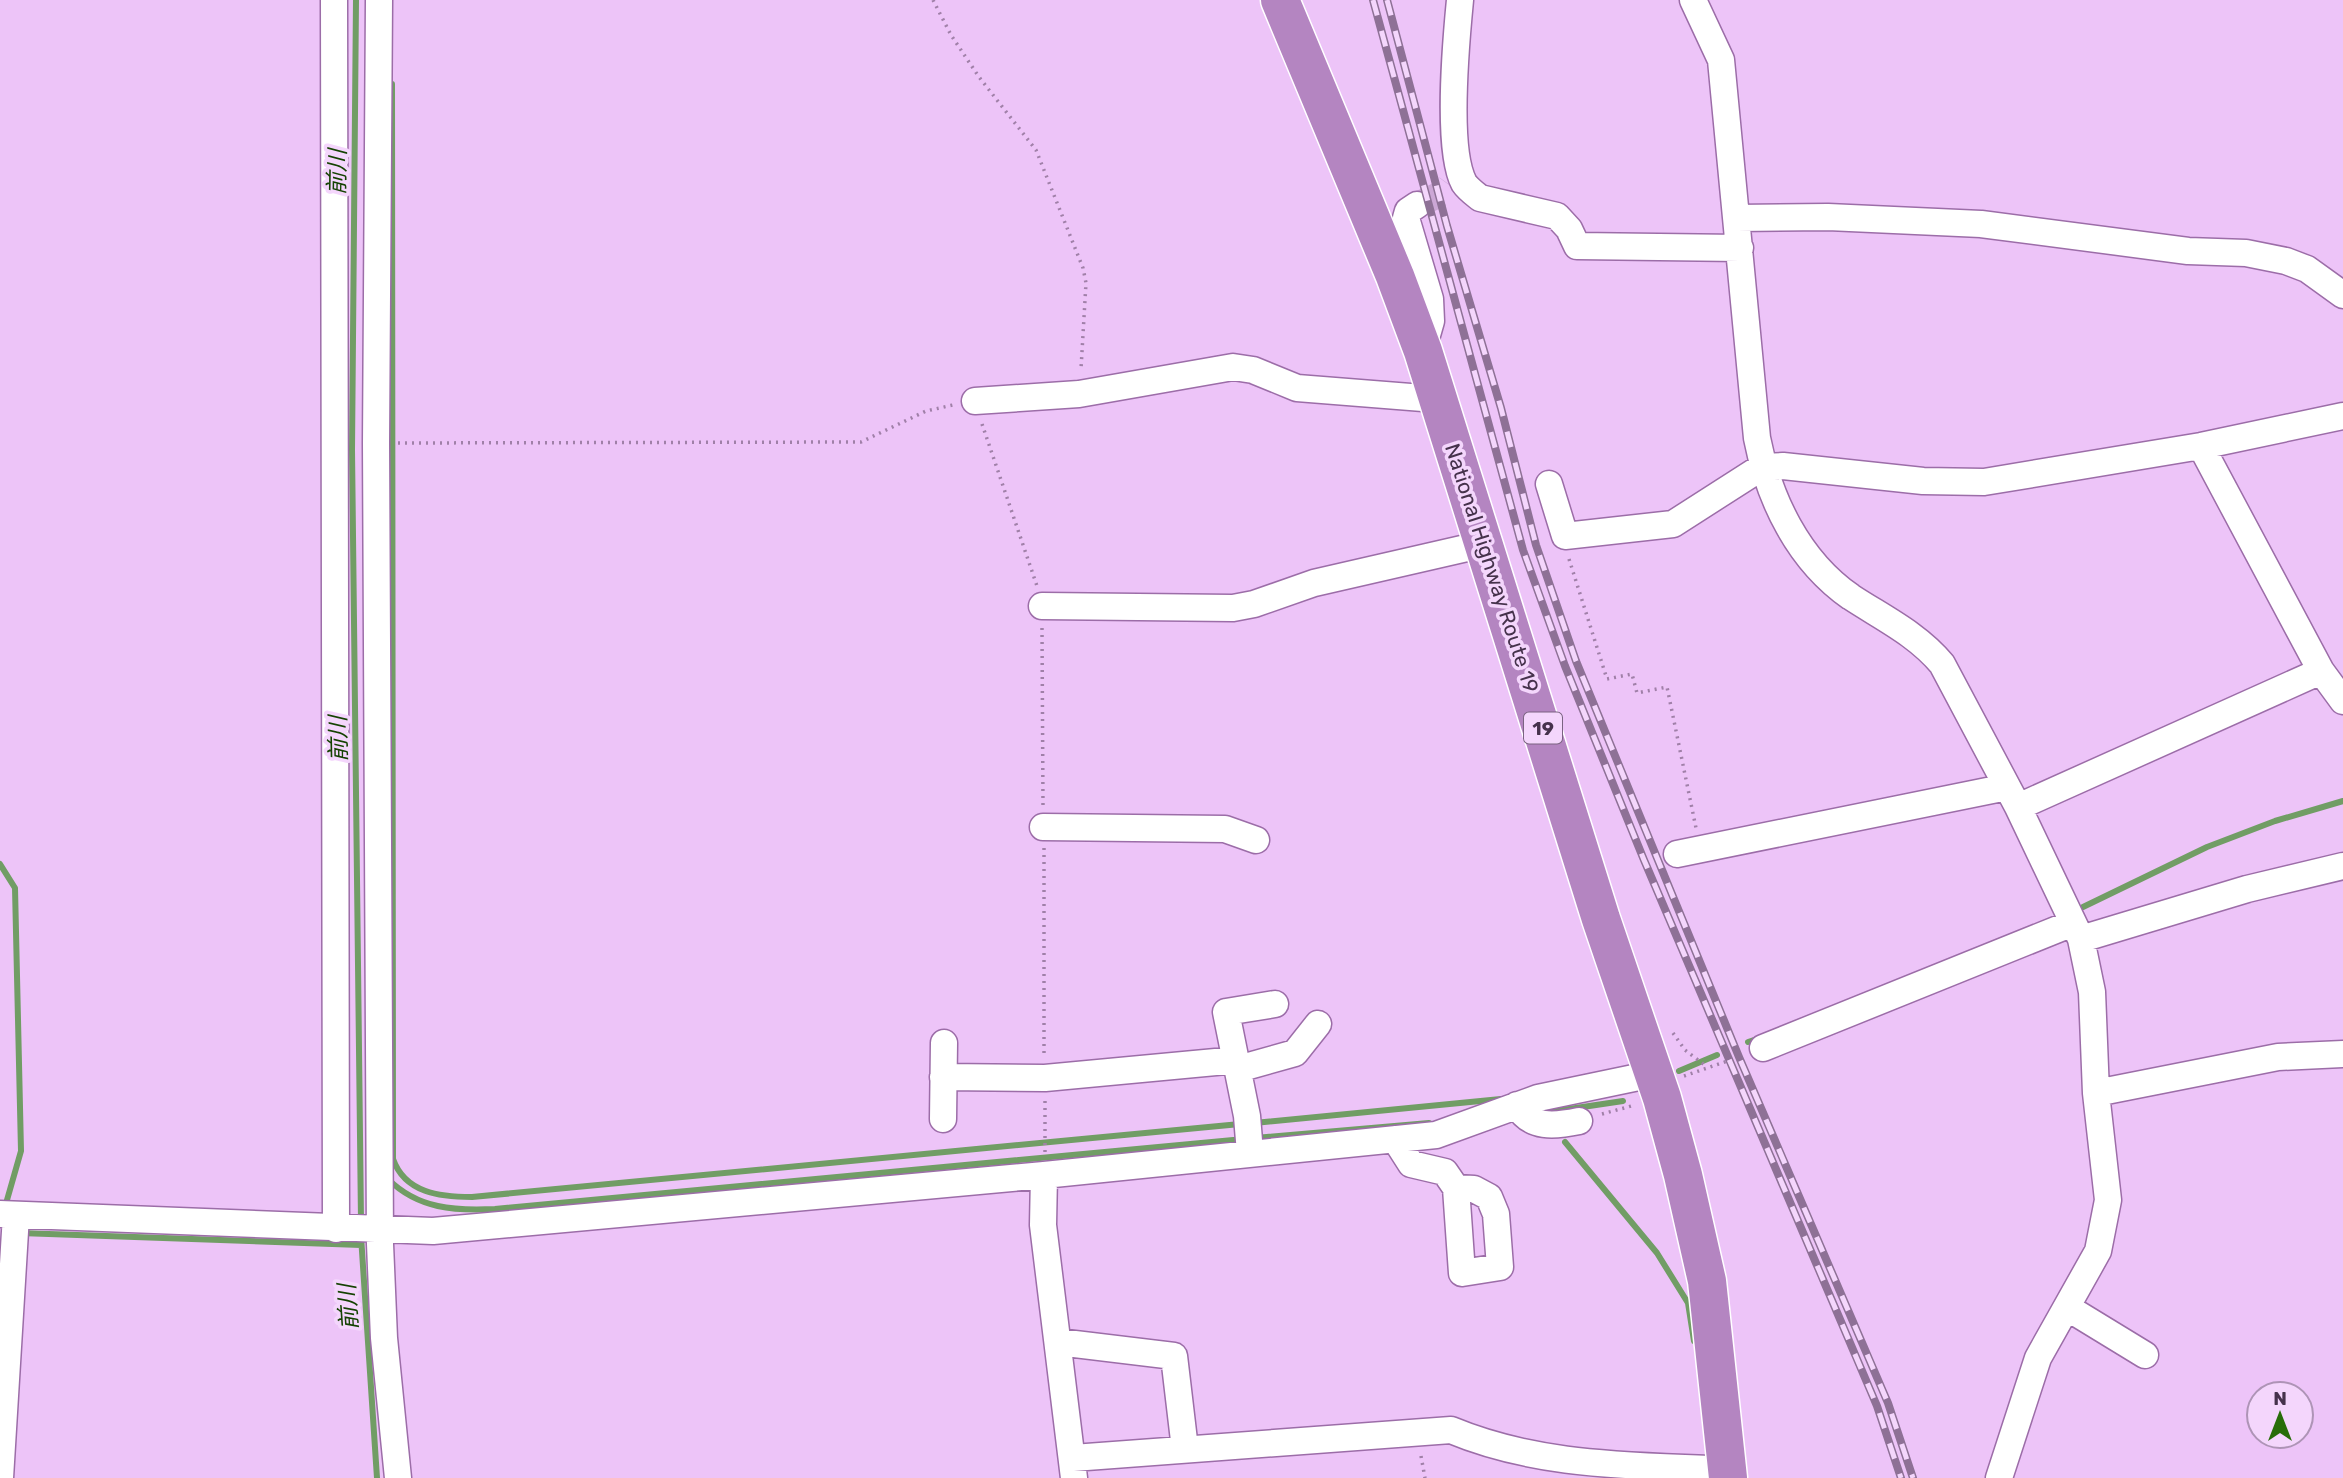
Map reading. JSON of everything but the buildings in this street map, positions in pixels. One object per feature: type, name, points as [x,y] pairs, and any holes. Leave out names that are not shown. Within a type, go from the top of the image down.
[{"type":"highway","name":"National Highway Route 19","points":[[1280,0],[1395,276],[1423,351],[1656,1085],[1683,1175],[1707,1280],[1727,1474]]},
{"type":"street","points":[[334,0],[358,1230],[384,1338],[398,1478]]},
{"type":"street","points":[[358,1230],[382,1184],[376,443],[379,0]]},
{"type":"street","points":[[1460,0],[1455,123],[1458,158],[1465,185],[1480,198],[1557,216],[1569,229],[1577,246],[1740,248]]},
{"type":"street","points":[[1693,0],[1721,60],[1757,438],[1762,467],[1780,515],[1825,572],[1849,595],[1930,649],[1942,664],[2012,797],[2077,931],[2092,992],[2096,1093],[2108,1200],[2106,1224],[2098,1251],[2038,1358],[1999,1478]]},
{"type":"street","points":[[1450,185],[1448,134],[1455,123]]},
{"type":"street","points":[[1417,205],[1408,211],[1406,218],[1430,299],[1431,321],[1423,351]]},
{"type":"street","points":[[1737,218],[1828,217],[1981,224],[2188,251],[2246,253],[2286,261],[2307,269],[2343,295]]},
{"type":"street","points":[[975,401],[1079,394],[1172,375],[1241,367],[1297,388],[1423,398],[1436,394]]},
{"type":"street","points":[[1549,484],[1566,537],[1673,524],[1762,467],[1923,481],[1984,482],[2201,446],[2343,416]]},
{"type":"street","points":[[2201,446],[2321,671],[2343,701]]},
{"type":"street","points":[[1042,606],[1233,608],[1254,604],[1314,583],[1484,544]]},
{"type":"street","points":[[1689,851],[2012,797],[2321,671]]},
{"type":"street","points":[[1044,827],[1225,829],[1256,840]]},
{"type":"street","points":[[1776,1048],[2077,931],[2343,866]]},
{"type":"street","points":[[1250,1153],[1247,1116],[1226,1012],[1275,1004]]},
{"type":"street","points":[[943,1077],[1045,1078],[1238,1065],[1295,1053],[1318,1024]]},
{"type":"street","points":[[943,1119],[944,1043]]},
{"type":"street","points":[[2096,1093],[2278,1057],[2343,1054]]},
{"type":"street","points":[[0,1478],[8,1214],[433,1231],[1044,1175],[1436,1135],[1550,1095],[1656,1085]]},
{"type":"street","points":[[1517,1105],[1529,1120],[1539,1124],[1579,1121]]},
{"type":"street","points":[[1395,1139],[1411,1164],[1445,1172],[1456,1188]]},
{"type":"street","points":[[1044,1175],[1043,1225],[1074,1468],[1185,1449],[1451,1430],[1493,1447],[1583,1463],[1727,1474]]},
{"type":"street","points":[[2068,1308],[2145,1355]]},
{"type":"street","points":[[1058,1342],[1174,1356],[1185,1449]]},
{"type":"street","points":[[1985,1478],[2000,1452],[2007,1448]]},
{"type":"path","points":[[933,0],[951,36],[978,77],[1036,150],[1083,268],[1086,283],[1079,394]]},
{"type":"path","points":[[376,443],[861,442],[926,411],[975,401],[1042,606],[1044,1175]]},
{"type":"path","points":[[1566,537],[1566,548],[1607,679],[1632,674],[1637,692],[1667,687],[1689,851]]},
{"type":"path","points":[[1671,1028],[1685,1050],[1706,1066]]},
{"type":"path","points":[[1579,1121],[1656,1085],[1706,1066],[1776,1048]]},
{"type":"waterway","name":"前川","points":[[356,0],[352,450],[361,1221]]},
{"type":"waterway","points":[[392,84],[393,1159],[406,1179],[425,1191],[472,1197],[1240,1124]]},
{"type":"waterway","points":[[2083,907],[2207,847],[2275,821],[2343,801]]},
{"type":"waterway","points":[[0,864],[15,888],[21,1151],[5,1207]]},
{"type":"waterway","points":[[1748,1042],[1760,1038]]},
{"type":"waterway","points":[[1679,1071],[1717,1055]]},
{"type":"waterway","points":[[1254,1123],[1501,1099]]},
{"type":"waterway","points":[[1549,1112],[1623,1101]]},
{"type":"waterway","points":[[1255,1138],[1429,1123]]},
{"type":"waterway","points":[[388,1179],[412,1197],[438,1206],[495,1209],[1244,1139]]},
{"type":"waterway","points":[[1565,1142],[1657,1253],[1688,1303],[1694,1341]]},
{"type":"waterway","points":[[20,1233],[361,1245]]},
{"type":"waterway","name":"前川","points":[[361,1236],[377,1478]]},
{"type":"tunnel","points":[[1417,205],[1445,192],[1450,185]]},
{"type":"railway","points":[[1373,0],[1523,550],[1565,666],[1644,860],[1877,1406],[1901,1478]]},
{"type":"railway","points":[[1387,0],[1447,226],[1501,408],[1536,545],[1576,661],[1739,1057],[1888,1403],[1913,1478]]}]
